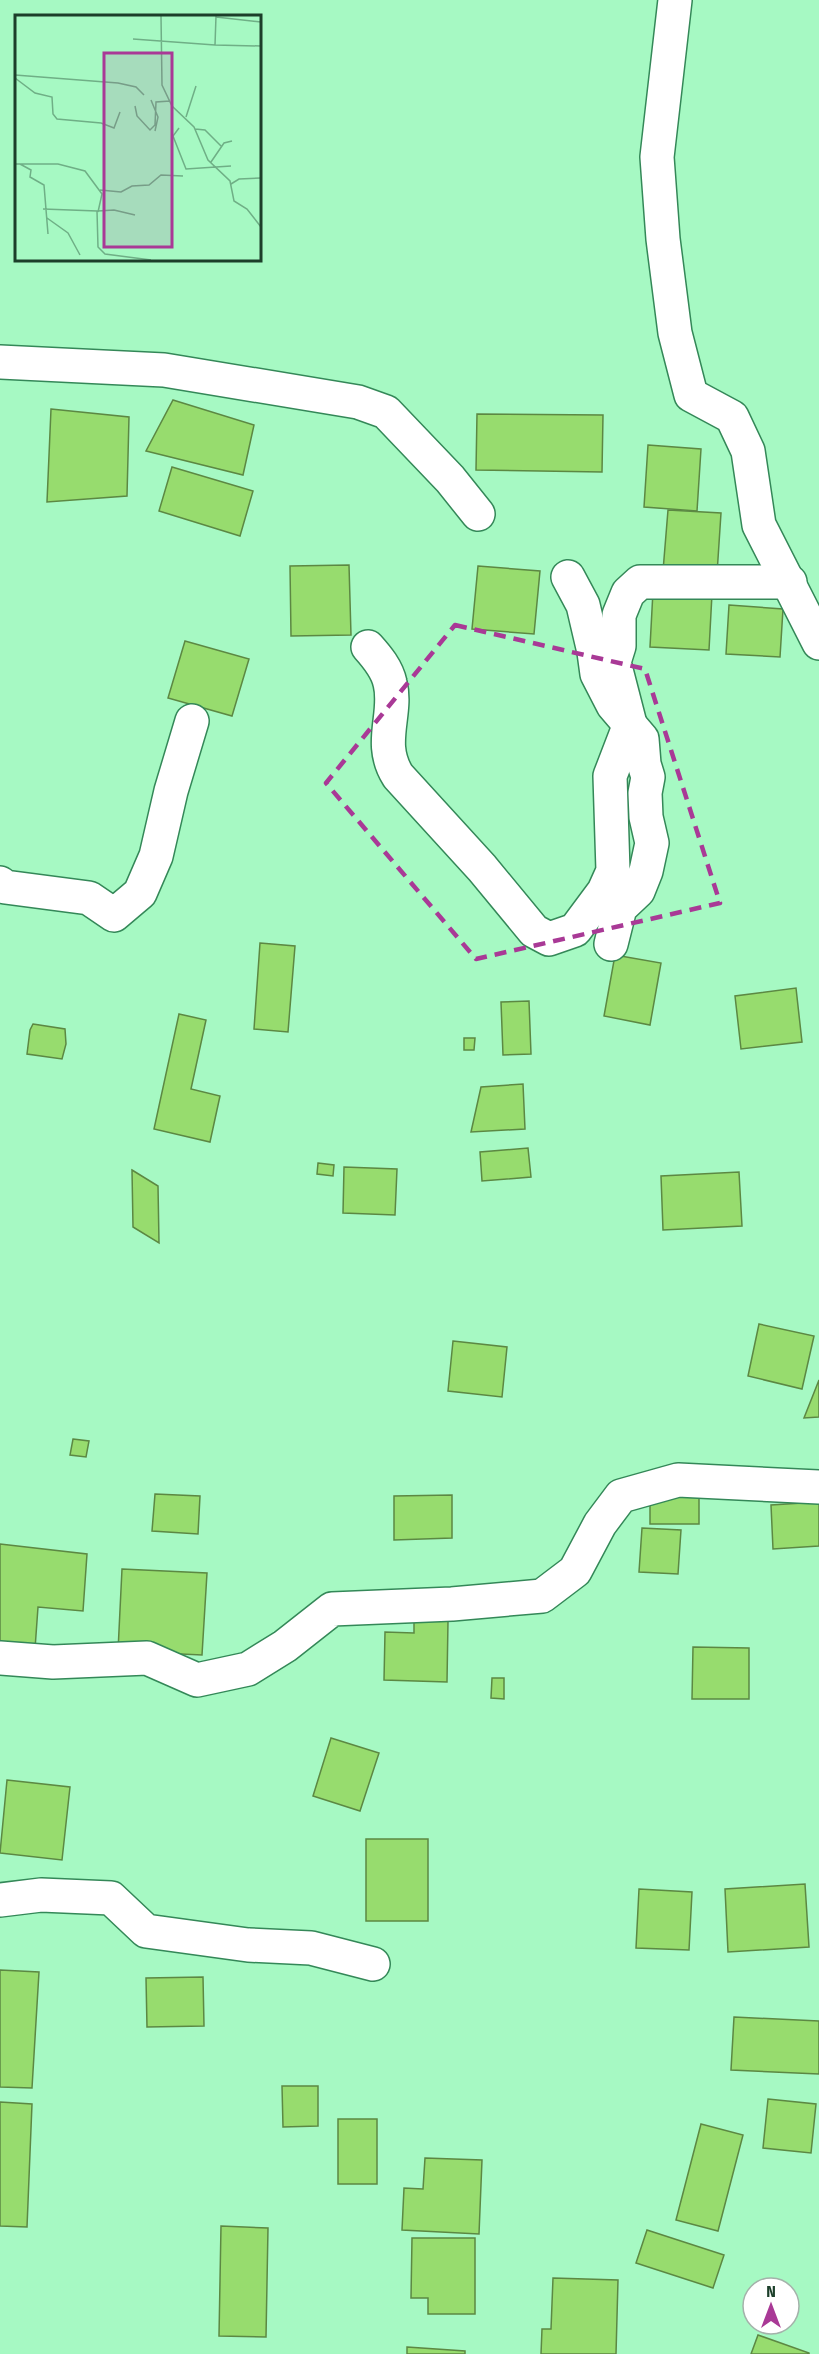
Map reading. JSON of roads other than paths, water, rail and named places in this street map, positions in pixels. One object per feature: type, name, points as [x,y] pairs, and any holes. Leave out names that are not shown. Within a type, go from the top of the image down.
[{"type":"street","points":[[675,0],[657,157],[663,239],[675,333],[691,395],[732,417],[747,451],[759,525],[819,643]]},
{"type":"street","points":[[0,362],[164,370],[358,402],[386,412],[450,479],[478,514]]},
{"type":"street","points":[[568,577],[583,605],[597,674],[613,705],[642,739],[644,764],[648,777],[645,793],[646,817],[652,843],[646,871],[638,891],[620,908],[611,944]]},
{"type":"street","points":[[368,647],[380,661],[390,683],[388,741],[391,765],[398,776],[482,868],[534,931],[549,939],[575,930],[604,891],[613,871],[610,776],[630,724],[614,662],[619,646],[619,615],[628,593],[640,582],[790,582]]},
{"type":"street","points":[[0,883],[5,887],[89,898],[114,915],[140,892],[156,856],[171,791],[192,721]]},
{"type":"street","points":[[0,1658],[52,1662],[147,1658],[196,1680],[249,1669],[285,1646],[332,1609],[452,1604],[542,1596],[575,1571],[600,1524],[621,1496],[678,1480],[819,1487]]},
{"type":"street","points":[[0,1900],[41,1895],[111,1898],[146,1931],[248,1945],[311,1948],[373,1964]]}]
